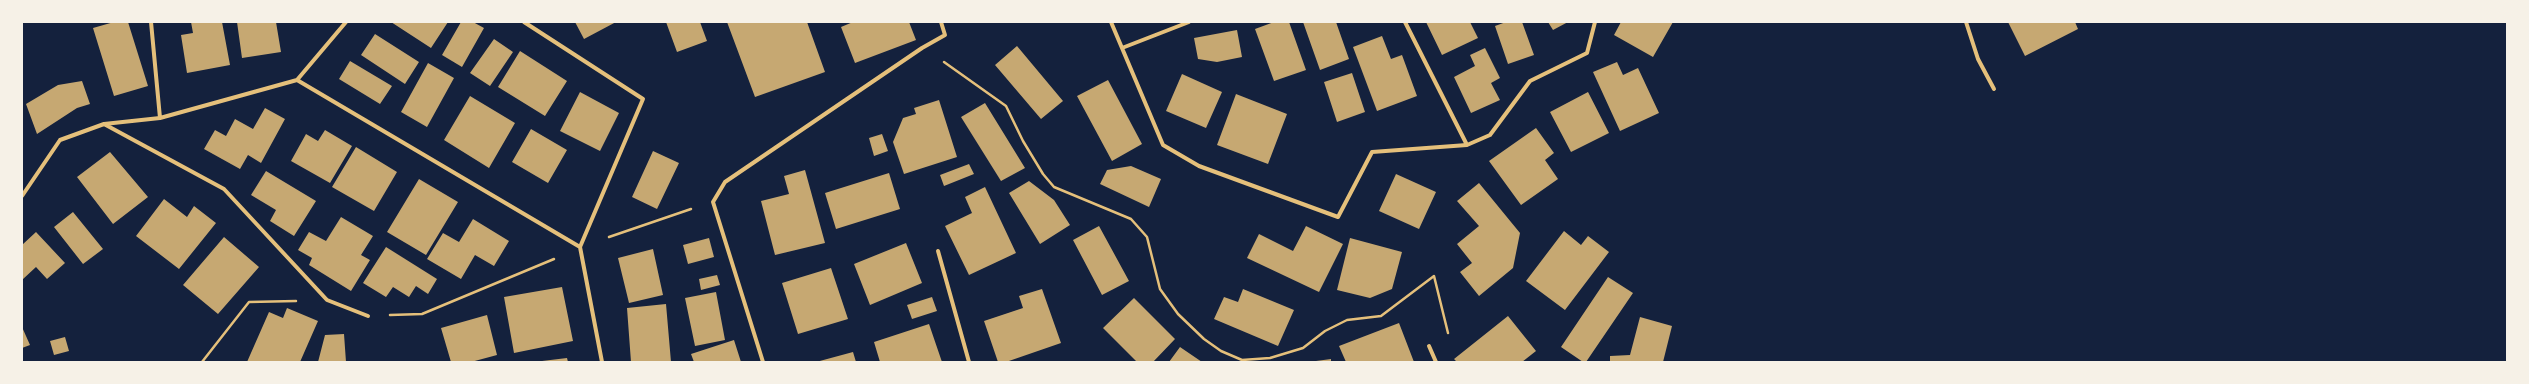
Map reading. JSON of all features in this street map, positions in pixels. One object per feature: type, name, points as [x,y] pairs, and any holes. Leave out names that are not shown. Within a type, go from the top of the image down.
[{"type":"street","points":[[151,22],[160,118]]},
{"type":"street","points":[[22,196],[60,140],[104,124],[160,118],[297,80],[346,22]]},
{"type":"street","points":[[524,22],[643,99],[580,247],[602,362]]},
{"type":"street","points":[[763,362],[713,202],[724,182],[922,48],[945,35],[941,22]]},
{"type":"street","points":[[1111,22],[1163,145],[1199,166],[1338,217],[1372,152],[1466,145],[1490,135],[1530,81],[1587,53],[1595,22]]},
{"type":"street","points":[[1122,48],[1189,22]]},
{"type":"street","points":[[1405,22],[1466,145]]},
{"type":"street","points":[[1966,22],[1978,59],[1994,89]]},
{"type":"street","points":[[297,80],[580,247]]},
{"type":"street","points":[[104,124],[224,189],[327,300],[368,316]]},
{"type":"street","points":[[938,252],[969,362]]},
{"type":"street","points":[[1429,346],[1436,362]]},
{"type":"path","points":[[922,48],[1006,106],[1023,141],[1042,174],[1054,187],[1131,219],[1147,237],[1160,289],[1178,314],[1204,339],[1221,351],[1242,360],[1270,358],[1303,348],[1326,331],[1347,320],[1381,316],[1434,276],[1448,333],[1429,346]]},
{"type":"path","points":[[368,316],[422,314],[580,247],[713,202]]},
{"type":"path","points":[[202,362],[249,302],[327,300]]},
{"type":"building","points":[[114,22],[128,22],[148,86],[114,96],[93,28]]},
{"type":"building","points":[[191,22],[222,22],[230,65],[187,73],[181,35],[193,33]]},
{"type":"building","points":[[237,22],[276,22],[281,52],[242,58]]},
{"type":"building","points":[[391,22],[448,22],[431,48]]},
{"type":"building","points":[[461,22],[473,22],[484,28],[462,67],[442,55]]},
{"type":"building","points":[[575,22],[616,22],[584,39]]},
{"type":"building","points":[[666,22],[700,22],[707,41],[677,52]]},
{"type":"building","points":[[727,22],[807,22],[825,72],[755,97]]},
{"type":"building","points":[[853,22],[909,22],[916,40],[855,63],[841,27]]},
{"type":"building","points":[[1274,22],[1289,22],[1306,70],[1274,81],[1255,29]]},
{"type":"building","points":[[1303,22],[1336,22],[1349,59],[1320,70]]},
{"type":"building","points":[[1426,22],[1470,22],[1478,38],[1442,55]]},
{"type":"building","points":[[1506,22],[1522,22],[1534,55],[1508,64],[1495,26]]},
{"type":"building","points":[[1548,22],[1568,22],[1553,30]]},
{"type":"building","points":[[1621,22],[1673,22],[1653,57],[1614,35]]},
{"type":"building","points":[[2008,22],[2075,22],[2078,29],[2025,56]]},
{"type":"building","points":[[1237,30],[1242,57],[1217,62],[1198,59],[1194,38]]},
{"type":"building","points":[[375,34],[419,62],[405,84],[361,55]]},
{"type":"building","points":[[1382,36],[1391,59],[1402,55],[1417,96],[1377,111],[1353,47]]},
{"type":"building","points":[[494,39],[513,52],[490,86],[470,73]]},
{"type":"building","points":[[1017,46],[1063,101],[1041,119],[995,65]]},
{"type":"building","points":[[1485,48],[1500,78],[1491,83],[1500,100],[1471,113],[1454,77],[1475,66],[1470,55]]},
{"type":"building","points":[[520,51],[567,81],[545,116],[498,87]]},
{"type":"building","points":[[350,61],[392,86],[380,104],[339,79]]},
{"type":"building","points":[[1617,62],[1623,75],[1638,68],[1659,113],[1620,131],[1593,72]]},
{"type":"building","points":[[428,63],[454,78],[427,127],[401,112]]},
{"type":"building","points":[[1352,73],[1365,112],[1337,122],[1324,82]]},
{"type":"building","points":[[1182,74],[1222,92],[1206,128],[1166,111]]},
{"type":"building","points":[[1108,80],[1142,144],[1112,161],[1077,96]]},
{"type":"building","points":[[82,81],[90,104],[77,108],[37,134],[26,104],[58,85]]},
{"type":"building","points":[[580,92],[619,113],[600,151],[560,131]]},
{"type":"building","points":[[1588,92],[1609,133],[1571,152],[1550,112]]},
{"type":"building","points":[[1236,94],[1287,114],[1268,164],[1217,145]]},
{"type":"building","points":[[470,96],[515,123],[489,168],[444,140]]},
{"type":"building","points":[[939,100],[957,157],[904,174],[893,142],[903,118],[916,114],[914,108]]},
{"type":"building","points":[[985,103],[1025,168],[1001,181],[961,117]]},
{"type":"building","points":[[265,108],[285,119],[261,163],[248,155],[240,169],[204,149],[215,130],[226,136],[235,119],[253,129]]},
{"type":"building","points":[[1536,128],[1554,153],[1545,160],[1558,179],[1521,205],[1489,161]]},
{"type":"building","points":[[531,129],[567,150],[548,183],[512,162]]},
{"type":"building","points":[[325,130],[352,146],[330,183],[291,161],[306,134],[318,141]]},
{"type":"building","points":[[882,134],[888,151],[874,156],[869,138]]},
{"type":"building","points":[[356,147],[397,172],[374,211],[332,187]]},
{"type":"building","points":[[653,151],[679,163],[657,209],[632,197]]},
{"type":"building","points":[[110,152],[148,197],[113,224],[77,177]]},
{"type":"building","points":[[969,164],[974,174],[944,186],[940,175]]},
{"type":"building","points":[[1131,166],[1161,179],[1149,207],[1100,184],[1107,170]]},
{"type":"building","points":[[805,170],[825,243],[775,255],[761,201],[789,194],[784,176]]},
{"type":"building","points":[[266,171],[316,201],[294,236],[270,221],[276,210],[251,195]]},
{"type":"building","points":[[889,173],[900,209],[836,229],[825,193]]},
{"type":"building","points":[[1396,174],[1436,192],[1419,229],[1379,211]]},
{"type":"building","points":[[419,179],[458,202],[426,255],[387,232]]},
{"type":"building","points":[[1029,181],[1054,200],[1070,225],[1040,244],[1009,193]]},
{"type":"building","points":[[1479,183],[1520,233],[1513,268],[1479,296],[1460,272],[1472,263],[1457,244],[1479,226],[1457,201]]},
{"type":"building","points":[[985,187],[1016,253],[969,275],[945,226],[972,213],[965,197]]},
{"type":"building","points":[[164,199],[187,217],[194,206],[216,223],[179,269],[136,236]]},
{"type":"building","points":[[73,212],[103,249],[83,264],[54,227]]},
{"type":"building","points":[[341,217],[373,236],[361,255],[370,260],[351,291],[309,265],[312,258],[298,250],[309,232],[326,241]]},
{"type":"building","points":[[473,219],[509,241],[494,266],[475,255],[461,279],[427,259],[443,233],[459,242]]},
{"type":"building","points":[[1099,226],[1129,281],[1102,295],[1073,240]]},
{"type":"building","points":[[1306,226],[1343,244],[1319,292],[1247,258],[1259,234],[1293,251]]},
{"type":"building","points":[[1564,231],[1581,245],[1588,236],[1609,252],[1565,310],[1526,281]]},
{"type":"building","points":[[36,232],[65,263],[47,279],[36,267],[22,280],[22,245]]},
{"type":"building","points":[[224,237],[259,267],[218,314],[183,285]]},
{"type":"building","points":[[709,238],[714,257],[688,264],[683,245]]},
{"type":"building","points":[[1350,238],[1402,252],[1392,289],[1370,298],[1337,290]]},
{"type":"building","points":[[906,243],[922,283],[870,305],[854,264]]},
{"type":"building","points":[[386,247],[437,279],[428,294],[416,286],[409,297],[393,287],[386,297],[363,283]]},
{"type":"building","points":[[653,249],[663,295],[629,303],[618,258]]},
{"type":"building","points":[[831,268],[848,319],[798,334],[782,283]]},
{"type":"building","points":[[717,275],[720,285],[701,290],[699,279]]},
{"type":"building","points":[[1608,277],[1633,293],[1586,362],[1583,362],[1561,347]]},
{"type":"building","points":[[562,287],[573,341],[514,353],[504,297]]},
{"type":"building","points":[[1042,289],[1061,343],[1006,362],[998,362],[984,321],[1023,308],[1019,296]]},
{"type":"building","points":[[1243,289],[1294,310],[1278,346],[1214,319],[1224,297],[1238,302]]},
{"type":"building","points":[[716,292],[725,340],[695,346],[685,298]]},
{"type":"building","points":[[932,297],[937,311],[912,319],[907,305]]},
{"type":"building","points":[[1134,298],[1175,339],[1153,362],[1137,362],[1103,328]]},
{"type":"building","points":[[666,304],[671,362],[631,362],[627,308]]},
{"type":"building","points":[[287,308],[318,321],[300,362],[247,362],[269,312],[283,318]]},
{"type":"building","points":[[487,315],[497,355],[471,362],[451,362],[441,328]]},
{"type":"building","points":[[1508,316],[1536,351],[1522,362],[1457,362],[1454,359]]},
{"type":"building","points":[[1640,317],[1672,326],[1663,362],[1610,362],[1610,356],[1630,355]]},
{"type":"building","points":[[1399,323],[1414,362],[1346,362],[1339,346]]},
{"type":"building","points":[[929,324],[942,362],[880,362],[874,342]]},
{"type":"building","points":[[22,327],[30,345],[22,348]]},
{"type":"building","points":[[344,334],[346,362],[318,362],[325,335]]},
{"type":"building","points":[[65,337],[69,351],[54,355],[50,341]]},
{"type":"building","points":[[734,340],[741,362],[694,362],[691,354]]},
{"type":"building","points":[[1180,347],[1202,362],[1169,362]]},
{"type":"building","points":[[853,352],[856,362],[816,362]]},
{"type":"building","points":[[567,358],[568,362],[542,362],[542,361]]},
{"type":"building","points":[[1331,359],[1331,362],[1316,361]]}]
